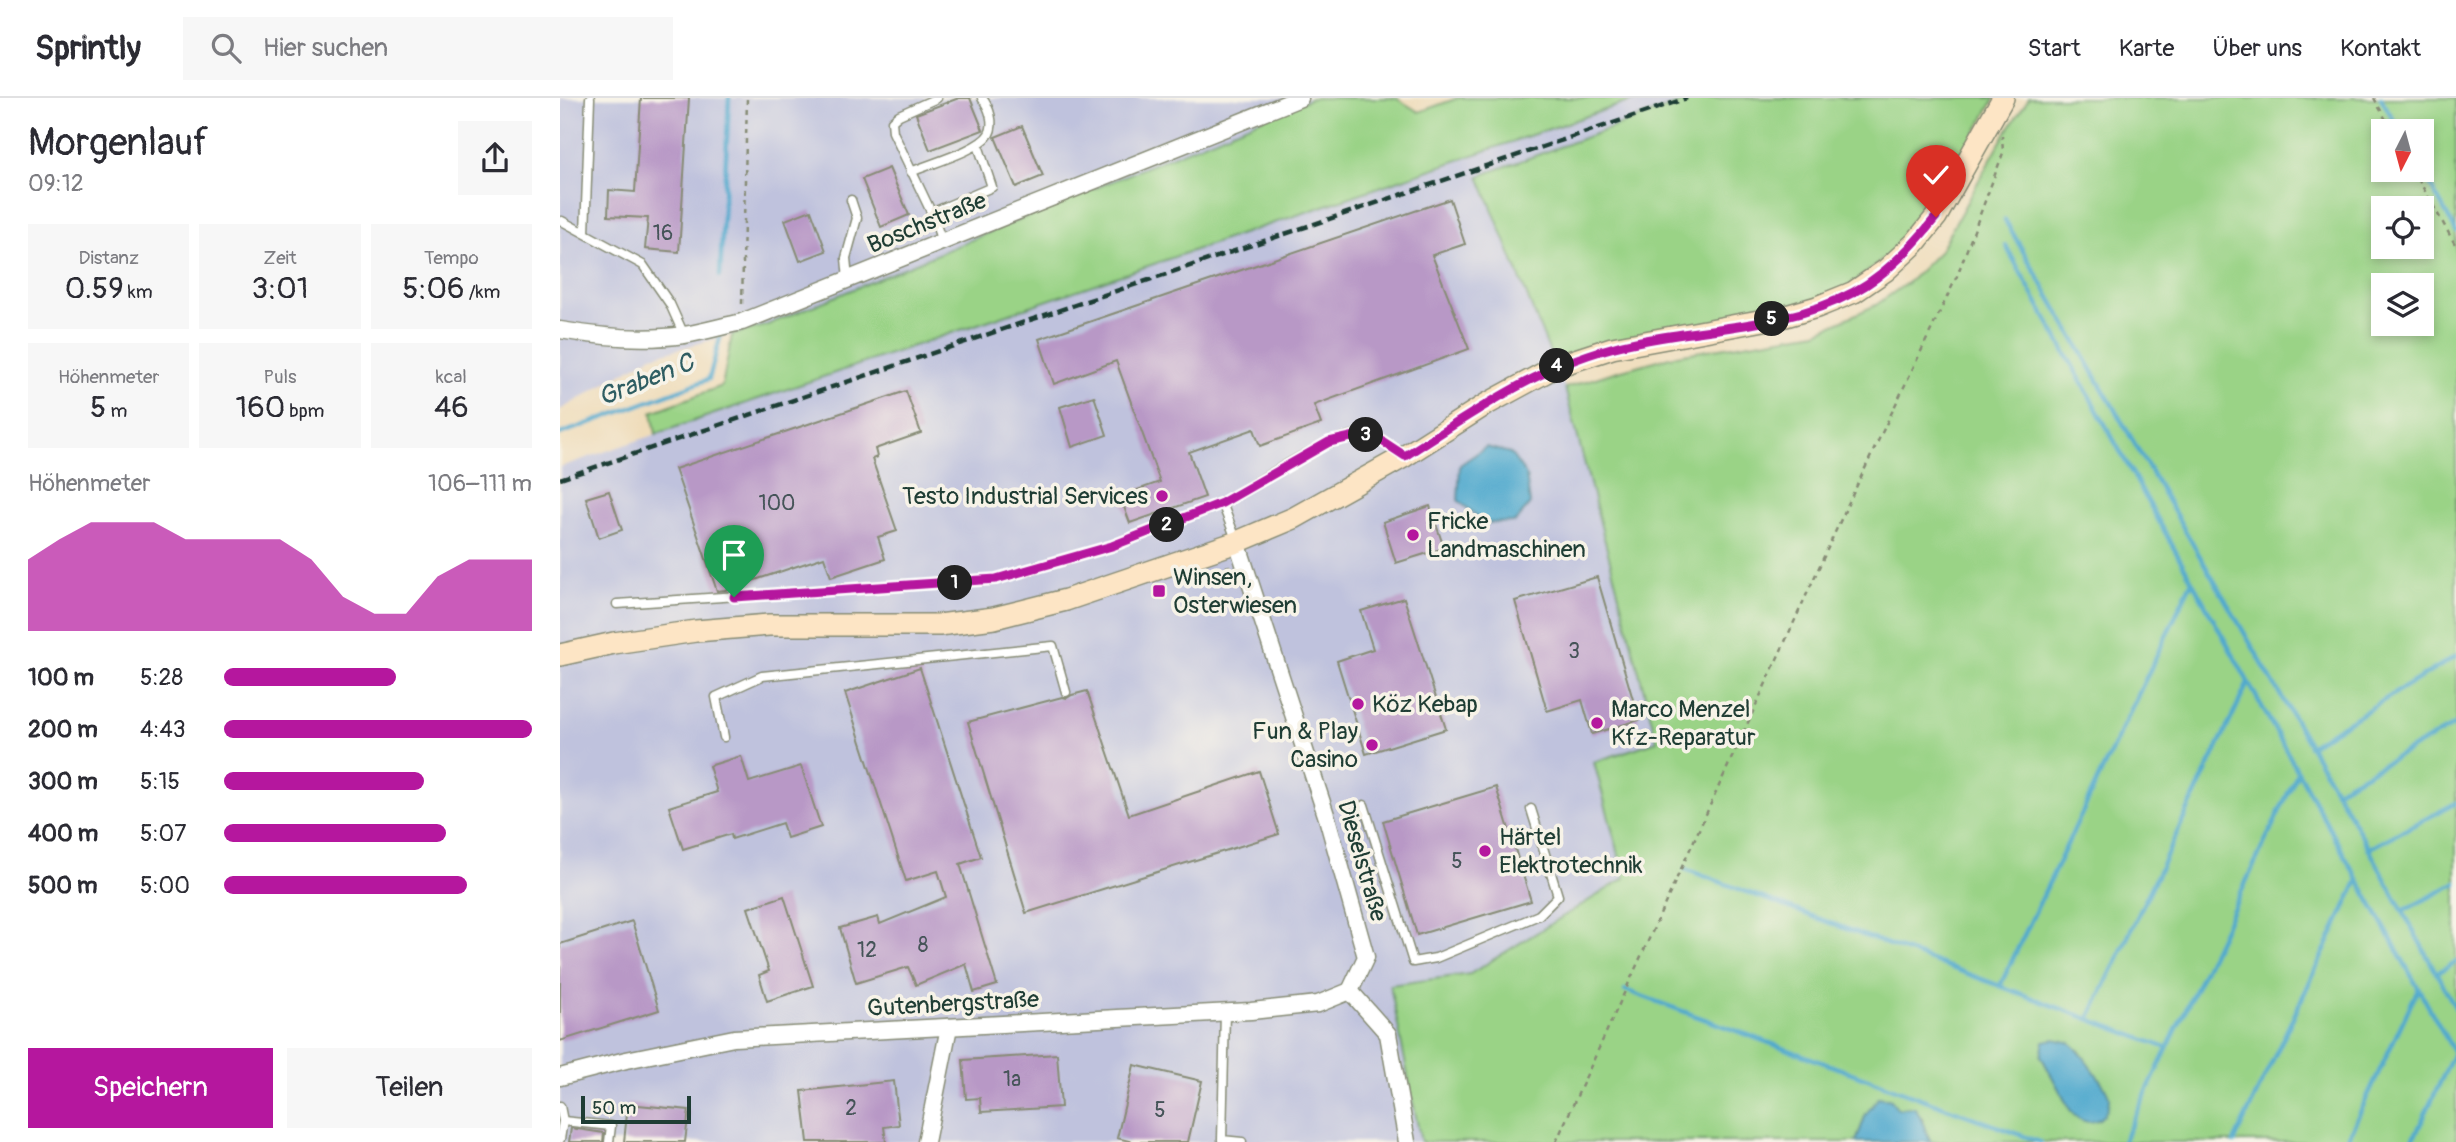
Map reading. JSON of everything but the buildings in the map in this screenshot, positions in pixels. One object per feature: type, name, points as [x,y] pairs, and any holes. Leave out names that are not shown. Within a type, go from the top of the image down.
[{"type":"main road","points":[[560,655],[614,643],[696,631],[769,625],[939,625],[994,618],[1241,552],[1294,518],[1405,456],[1485,405],[1557,366],[1612,348],[1786,316],[1854,292],[1886,270],[1916,243],[1936,217],[2003,98]]},
{"type":"street","name":"Boschstraße","points":[[560,330],[600,337],[649,338],[684,335],[742,322],[1300,98]]},
{"type":"street","name":"Dieselstraße","points":[[1241,552],[1327,818],[1366,957],[1350,991]]},
{"type":"street","name":"Gutenbergstraße","points":[[560,1076],[734,1038],[1225,1012],[1318,1004],[1350,991]]},
{"type":"street","points":[[1350,991],[1388,1034],[1407,1142]]},
{"type":"street","points":[[926,1142],[949,1027]]},
{"type":"lane","points":[[585,233],[590,98]]},
{"type":"lane","points":[[937,98],[899,115],[892,121],[893,132],[942,242]]},
{"type":"lane","points":[[911,172],[978,145],[989,135],[992,123],[982,98]]},
{"type":"lane","points":[[931,213],[992,187],[978,145]]},
{"type":"lane","points":[[848,279],[846,258],[857,218],[851,200]]},
{"type":"lane","points":[[562,221],[643,265],[670,304],[684,335]]},
{"type":"lane","points":[[617,604],[996,579],[1112,546],[1222,503],[1329,442],[1364,434],[1379,439],[1405,456]]},
{"type":"lane","points":[[1222,503],[1241,552]]},
{"type":"lane","points":[[724,737],[716,697],[762,676],[1053,646],[1066,692]]},
{"type":"lane","points":[[1364,805],[1413,962],[1436,958],[1539,915],[1558,897],[1531,809]]},
{"type":"lane","points":[[1225,1012],[1222,1140],[1242,1142]]},
{"type":"lane","points":[[560,1106],[563,1121],[560,1139]]},
{"type":"lane","points":[[563,1121],[611,1126],[609,1142]]},
{"type":"path","points":[[742,322],[747,98]]},
{"type":"path","points":[[2374,98],[2385,119]]},
{"type":"path","points":[[1556,1142],[1848,504],[1957,276],[2003,153]]},
{"type":"path","points":[[2420,182],[2456,246]]},
{"type":"path","points":[[1207,572],[1241,552]]},
{"type":"shaded area","points":[[560,98],[1312,98],[767,325],[652,356],[560,410]]},
{"type":"shaded area","points":[[1640,98],[1711,98],[1479,176],[1565,388],[1657,741],[1594,762],[1626,878],[1470,974],[1390,985],[1421,1142],[560,1142],[560,467]]},
{"type":"green space","points":[[1312,98],[1396,98],[1419,112],[1458,98],[1640,98],[656,434],[652,412],[722,386],[732,335],[767,325]]},
{"type":"green space","points":[[1694,98],[1995,98],[1955,169],[1912,236],[1851,285],[1814,301],[1553,360],[1479,176]]},
{"type":"green space","points":[[2029,98],[2456,98],[2456,1142],[1931,1142],[1922,1118],[1908,1107],[1866,1114],[1856,1142],[1421,1142],[1390,985],[1470,974],[1625,878],[1594,762],[1657,741],[1565,388],[1677,355],[1817,332],[1876,305],[1911,280],[1939,252],[2003,137]],"holes":[[[2078,1049],[2105,1088],[2074,1115],[2041,1056]]]},
{"type":"water","points":[[1486,447],[1510,453],[1526,475],[1530,504],[1515,522],[1484,523],[1458,500],[1460,465]]},
{"type":"water","points":[[2054,1039],[2074,1046],[2107,1092],[2108,1105],[2101,1118],[2089,1122],[2082,1120],[2069,1108],[2041,1056],[2044,1041]]},
{"type":"water","points":[[1879,1097],[1891,1100],[1898,1109],[1914,1107],[1931,1142],[1856,1142],[1866,1114]]},
{"type":"waterway","name":"Graben C","points":[[720,276],[729,98]]},
{"type":"waterway","points":[[2381,98],[2393,119]]},
{"type":"waterway","points":[[2429,182],[2456,231]]},
{"type":"waterway","points":[[2005,220],[2358,829],[2456,1009]]},
{"type":"waterway","points":[[2006,246],[2456,1056]]},
{"type":"waterway","name":"Graben C","points":[[560,434],[709,379],[720,338]]},
{"type":"waterway","points":[[2000,986],[2192,581]]},
{"type":"waterway","points":[[2309,746],[2456,656]]},
{"type":"waterway","points":[[2089,1019],[2248,683]]},
{"type":"waterway","points":[[2335,791],[2456,724]]},
{"type":"waterway","points":[[2123,1142],[2298,772]]},
{"type":"waterway","points":[[2368,849],[2456,803]]},
{"type":"waterway","points":[[1685,869],[2167,1048]]},
{"type":"waterway","points":[[2234,1142],[2358,880]]},
{"type":"waterway","points":[[2403,911],[2456,883]]},
{"type":"waterway","points":[[2436,973],[2456,962]]},
{"type":"waterway","points":[[2346,1142],[2418,989]]},
{"type":"waterway","points":[[1625,990],[2040,1142]]},
{"type":"waterway","points":[[2412,1142],[2454,1053]]},
{"type":"railway","points":[[560,479],[1687,98]]},
{"type":"place","name":"Testo Industrial Services","points":[[1162,496]]},
{"type":"place","name":"Fricke Landmaschinen","points":[[1413,535]]},
{"type":"place","name":"Winsen, Osterwiesen","points":[[1159,591]]},
{"type":"place","name":"Köz Kebap","points":[[1358,704]]},
{"type":"place","name":"Marco Menzel Kfz-Reparatur","points":[[1597,723]]},
{"type":"place","name":"Fun & Play Casino","points":[[1372,745]]},
{"type":"place","name":"Härtel Elektrotechnik","points":[[1485,851]]},
{"type":"route","points":[[734,597],[996,579],[1112,546],[1222,503],[1329,442],[1364,434],[1379,439],[1405,456],[1485,405],[1557,366],[1612,348],[1786,316],[1854,292],[1886,270],[1916,243],[1936,217]]}]
